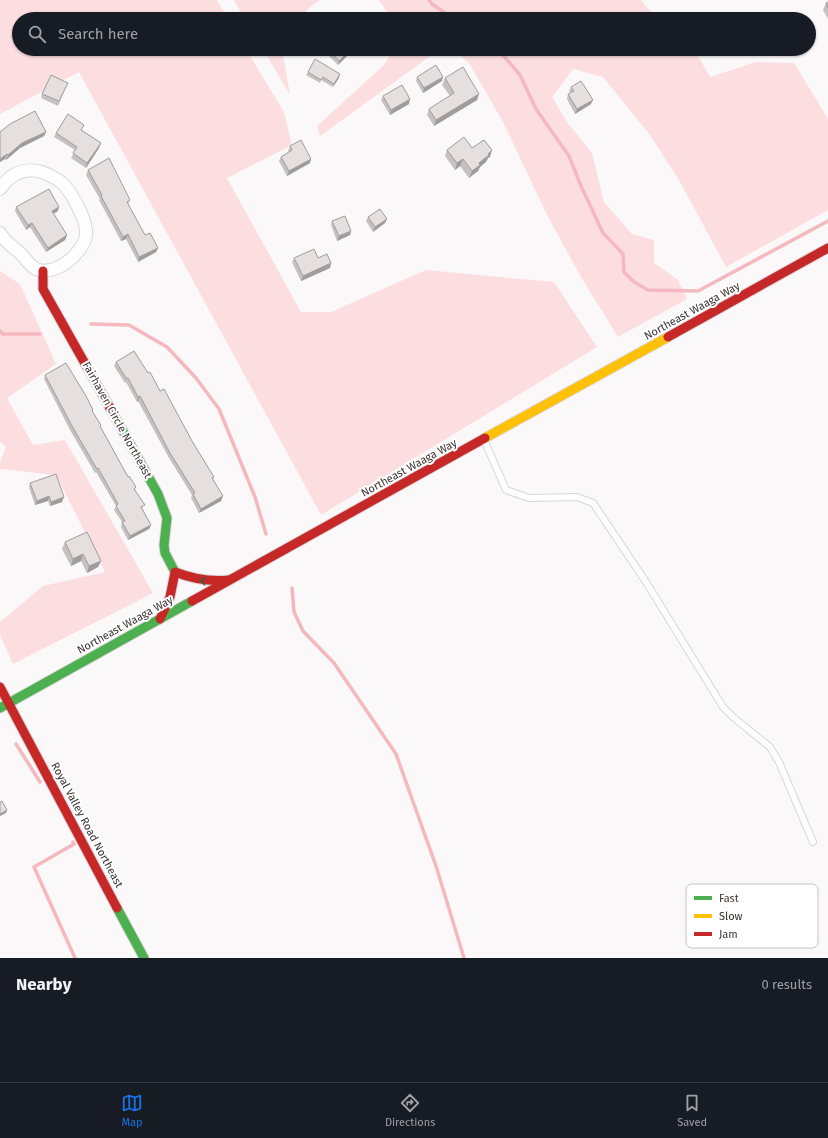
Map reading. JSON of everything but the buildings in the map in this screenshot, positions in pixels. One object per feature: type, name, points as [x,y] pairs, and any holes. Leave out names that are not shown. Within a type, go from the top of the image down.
[{"type":"main road","name":"Northeast Waaga Way","points":[[0,708],[828,248]]},
{"type":"main road","name":"Fairhaven Circle Northeast","points":[[43,271],[43,289],[158,494],[167,517],[164,550],[166,559],[175,572]]},
{"type":"main road","points":[[160,619],[170,597],[175,572],[200,581],[215,582],[233,579]]},
{"type":"main road","name":"Royal Valley Road Northeast","points":[[0,687],[144,958]]},
{"type":"street","points":[[0,189],[16,173],[34,170],[47,174],[64,186],[83,218],[86,226],[86,234],[83,246],[78,253],[54,268],[43,271],[32,267],[21,254],[3,238],[0,233]]},
{"type":"lane","points":[[484,440],[506,490],[529,498],[577,497],[593,503],[646,582],[723,707],[734,718],[770,747],[779,762],[813,842]]},
{"type":"shaded area","points":[[0,0],[217,0],[224,12],[12,12],[12,56],[250,56],[284,112],[292,145],[227,178],[301,312],[331,312],[426,270],[554,282],[597,347],[321,515],[79,72],[0,114]]},
{"type":"shaded area","points":[[234,0],[320,0],[305,12],[241,12]]},
{"type":"shaded area","points":[[379,0],[641,0],[651,12],[387,12]]},
{"type":"shaded area","points":[[267,56],[283,56],[290,95]]},
{"type":"shaded area","points":[[390,56],[430,56],[320,136],[317,126],[384,65]]},
{"type":"shaded area","points":[[460,56],[698,56],[710,77],[756,62],[794,63],[828,119],[828,210],[726,267],[680,182],[650,135],[603,77],[573,69],[552,97],[567,122],[592,153],[604,202],[632,234],[654,240],[654,263],[678,280],[687,299],[618,337],[581,277],[547,215],[503,122],[469,63]]},
{"type":"shaded area","points":[[0,271],[20,284],[56,364],[7,398],[33,445],[65,440],[153,593],[13,664],[0,635],[0,622],[43,586],[105,572],[56,475],[0,469],[0,462],[6,447],[0,442]]},
{"type":"waterway","points":[[429,0],[432,4],[444,12]]},
{"type":"waterway","points":[[504,56],[520,75],[536,109],[569,156],[603,233],[623,254],[624,272],[634,282],[648,290],[698,291],[828,221]]},
{"type":"waterway","points":[[91,324],[129,325],[167,347],[196,378],[219,409],[255,497],[266,534]]},
{"type":"waterway","points":[[0,331],[3,334],[40,334]]},
{"type":"waterway","points":[[292,588],[294,612],[303,631],[334,663],[396,754],[436,866],[464,958]]},
{"type":"waterway","points":[[16,744],[40,782]]},
{"type":"waterway","points":[[73,842],[74,844],[34,867],[75,958]]},
{"type":"traffic: fast","points":[[110,408],[158,494],[167,518],[164,545],[165,553],[175,572]]},
{"type":"traffic: fast","points":[[0,708],[192,601]]},
{"type":"traffic: fast","points":[[117,908],[144,958]]},
{"type":"traffic: slow","points":[[485,438],[668,337]]},
{"type":"traffic: jam","points":[[668,337],[828,248]]},
{"type":"traffic: jam","points":[[43,271],[43,289],[110,408]]},
{"type":"traffic: jam","points":[[192,601],[485,438]]},
{"type":"traffic: jam","points":[[160,619],[170,597],[175,572],[215,581],[229,580]]},
{"type":"traffic: jam","points":[[0,687],[117,908]]}]
